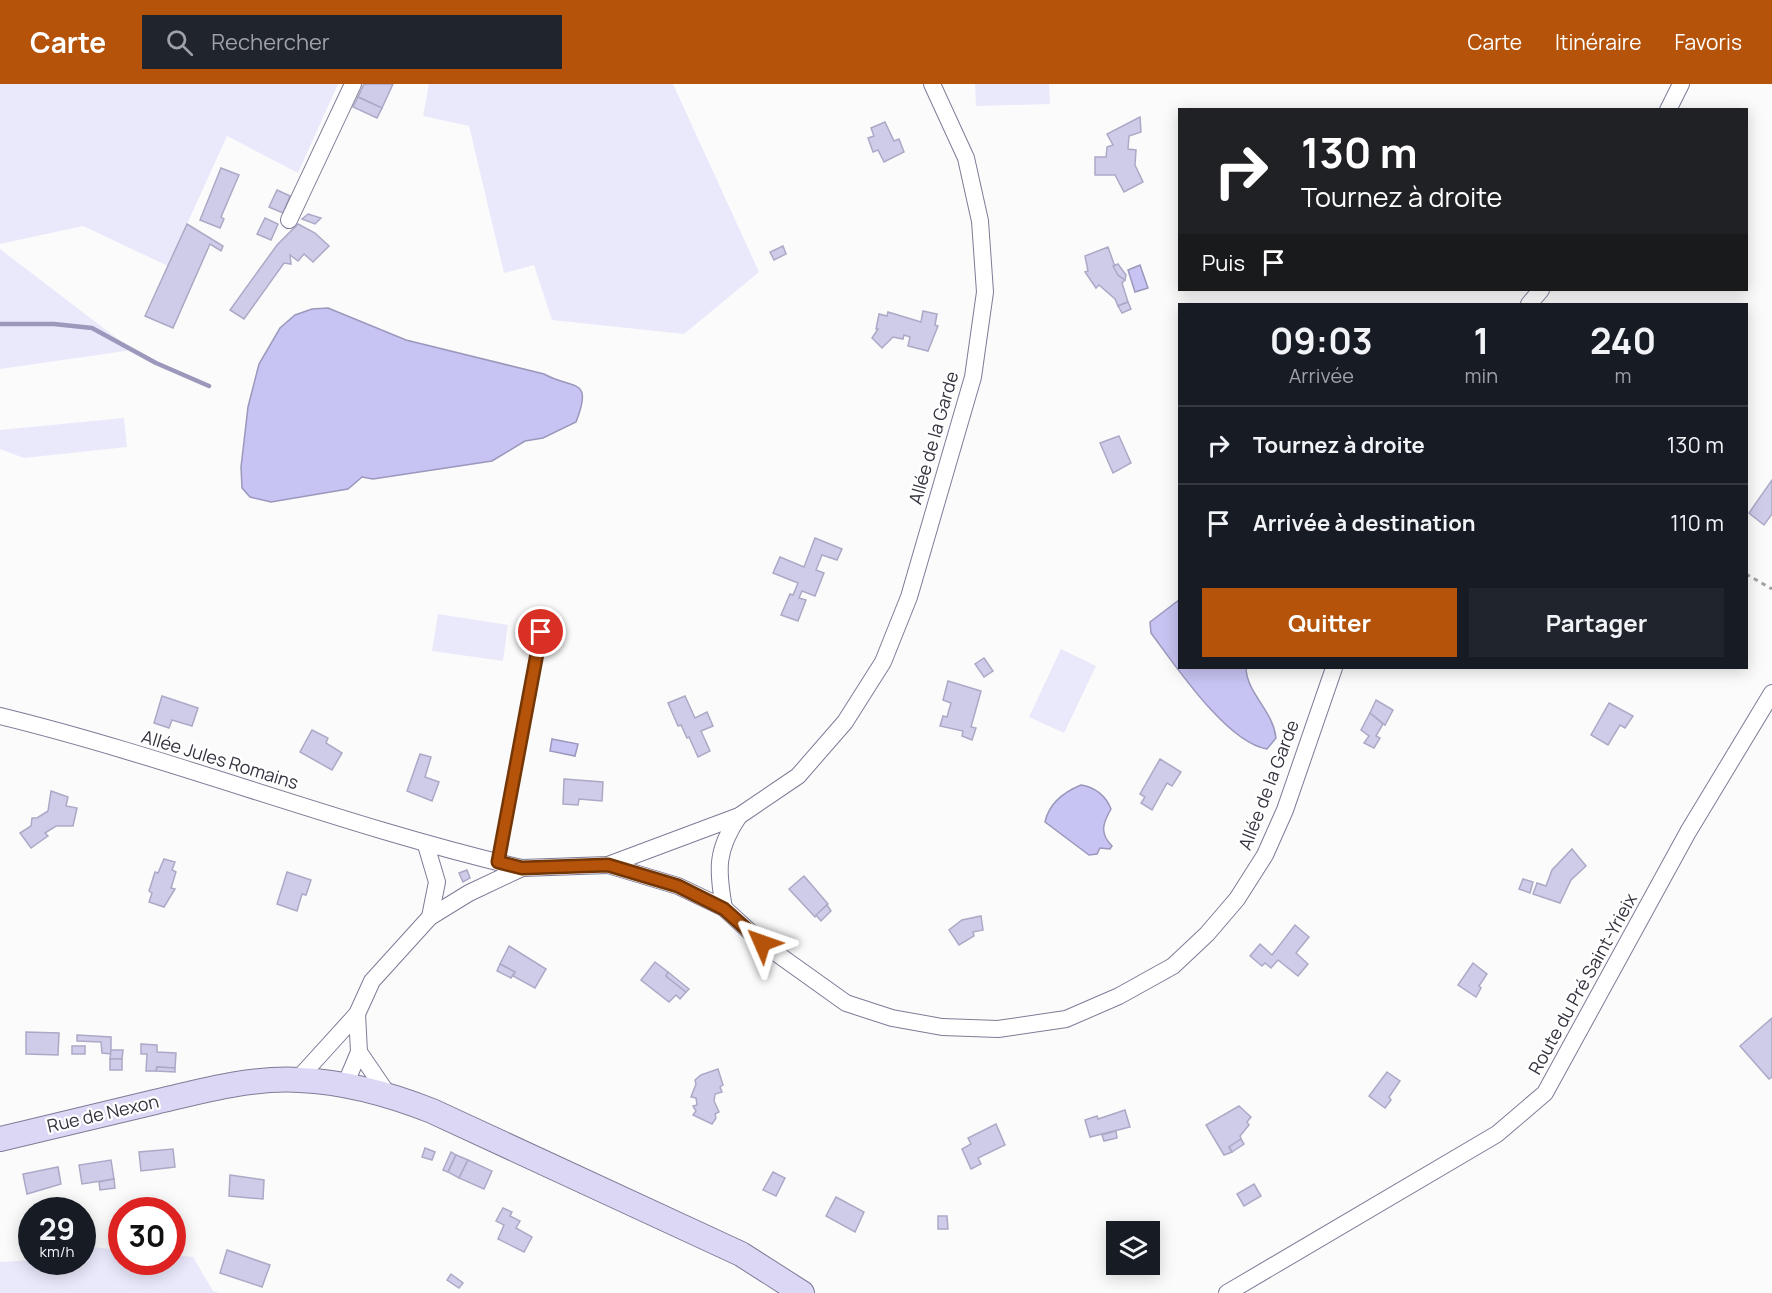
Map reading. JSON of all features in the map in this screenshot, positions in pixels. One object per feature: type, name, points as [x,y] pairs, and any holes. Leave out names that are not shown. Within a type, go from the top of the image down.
[{"type":"main road","name":"Rue de Nexon","points":[[0,1139],[206,1090],[252,1082],[298,1080],[345,1085],[387,1093],[432,1111],[741,1254],[802,1293]]},
{"type":"street","points":[[289,220],[353,84]]},
{"type":"street","name":"Allée de la Garde","points":[[298,1080],[357,1014],[372,981],[430,917],[469,893],[522,868],[608,865],[740,816],[798,776],[845,722],[883,662],[909,597],[973,377],[985,292],[980,221],[966,158],[932,84]]},
{"type":"street","points":[[1669,108],[1682,84]]},
{"type":"street","points":[[1530,303],[1540,291]]},
{"type":"street","name":"Allée de la Garde","points":[[608,865],[678,886],[724,909],[762,943],[846,1003],[892,1018],[942,1027],[998,1029],[1066,1019],[1119,996],[1173,966],[1207,934],[1237,899],[1265,855],[1285,810],[1334,669]]},
{"type":"street","name":"Route du Pré Saint-Yrieix","points":[[1227,1293],[1497,1134],[1545,1093],[1688,832],[1772,693]]},
{"type":"street","name":"Allée Jules Romains","points":[[0,716],[68,733],[426,845],[522,868]]},
{"type":"street","name":"Allée de la Garde","points":[[724,909],[717,872],[724,839],[740,816]]},
{"type":"street","points":[[426,845],[437,882],[430,917]]},
{"type":"street","name":"Allée de la Garde","points":[[345,1085],[359,1052],[357,1014]]},
{"type":"street","points":[[359,1052],[387,1093]]},
{"type":"lane","points":[[498,862],[541,632]]},
{"type":"path","points":[[1748,575],[1772,589]]},
{"type":"shaded area","points":[[0,84],[338,84],[298,173],[227,136],[168,266],[83,226],[0,244]]},
{"type":"shaded area","points":[[429,84],[673,84],[759,272],[684,334],[552,320],[534,265],[504,273],[469,126],[423,116]]},
{"type":"shaded area","points":[[975,84],[1049,84],[1050,104],[976,106]]},
{"type":"shaded area","points":[[0,249],[132,350],[0,369]]},
{"type":"shaded area","points":[[1140,265],[1148,288],[1135,292],[1128,270]]},
{"type":"shaded area","points":[[328,308],[406,340],[544,374],[571,384],[581,391],[583,397],[576,422],[543,438],[525,441],[492,461],[373,479],[362,477],[348,489],[271,502],[250,497],[242,488],[241,467],[248,407],[259,364],[280,328],[295,315],[312,309]]},
{"type":"shaded area","points":[[124,418],[127,447],[24,458],[0,449],[0,430]]},
{"type":"shaded area","points":[[1178,601],[1178,669],[1151,633],[1150,622]]},
{"type":"shaded area","points":[[438,614],[508,625],[503,661],[432,651]]},
{"type":"shaded area","points":[[1061,649],[1096,666],[1064,733],[1029,717]]},
{"type":"shaded area","points":[[1178,669],[1246,669],[1247,677],[1270,719],[1276,738],[1267,749],[1252,744],[1235,733],[1219,718]]},
{"type":"shaded area","points":[[552,739],[578,744],[575,756],[550,751]]},
{"type":"shaded area","points":[[1081,785],[1099,793],[1111,809],[1106,819],[1104,832],[1112,846],[1110,849],[1100,848],[1097,854],[1089,855],[1045,822],[1050,809],[1058,799]]},
{"type":"shaded area","points":[[96,1247],[108,1249],[108,1275],[186,1275],[186,1256],[193,1257],[213,1291],[220,1293],[0,1293],[0,1262],[18,1261],[18,1275],[96,1275]]},
{"type":"building","points":[[364,84],[393,84],[382,108],[358,97]]},
{"type":"building","points":[[358,97],[382,108],[377,118],[353,107]]},
{"type":"building","points":[[1140,117],[1141,132],[1129,136],[1128,149],[1136,150],[1135,165],[1143,182],[1124,192],[1115,175],[1095,175],[1095,157],[1106,157],[1107,147],[1113,145],[1107,134]]},
{"type":"building","points":[[885,122],[894,141],[899,139],[904,152],[884,162],[878,150],[873,152],[868,138],[874,136],[871,128]]},
{"type":"building","points":[[221,168],[239,175],[221,217],[224,219],[220,228],[200,220]]},
{"type":"building","points":[[277,190],[290,196],[283,213],[269,207]]},
{"type":"building","points":[[308,214],[321,218],[315,224],[302,219]]},
{"type":"building","points":[[265,218],[278,224],[271,240],[257,234]]},
{"type":"building","points":[[187,224],[223,246],[221,251],[210,244],[173,328],[145,316]]},
{"type":"building","points":[[298,224],[315,233],[329,246],[313,262],[304,254],[298,261],[290,255],[291,264],[284,263],[244,319],[230,310],[277,245]]},
{"type":"building","points":[[783,246],[786,254],[774,260],[770,252]]},
{"type":"building","points":[[1108,247],[1118,275],[1125,280],[1122,283],[1128,302],[1118,306],[1115,299],[1099,285],[1096,288],[1085,272],[1088,271],[1085,256]]},
{"type":"building","points":[[1118,264],[1126,275],[1125,280],[1118,275],[1113,266]]},
{"type":"building","points":[[1128,302],[1131,309],[1122,313],[1118,306]]},
{"type":"building","points":[[923,311],[937,314],[935,325],[938,326],[928,351],[908,346],[910,337],[904,335],[903,339],[893,337],[882,348],[872,338],[878,329],[876,329],[879,314],[887,316],[888,312],[921,322]]},
{"type":"building","points":[[1119,436],[1131,463],[1113,473],[1100,443]]},
{"type":"building","points":[[1772,480],[1772,514],[1764,525],[1749,513]]},
{"type":"building","points":[[815,538],[842,549],[837,560],[822,555],[816,570],[824,573],[815,596],[802,591],[799,598],[806,600],[798,621],[781,615],[790,594],[793,595],[798,583],[773,573],[780,557],[804,567]]},
{"type":"building","points":[[984,658],[993,671],[984,677],[975,664]]},
{"type":"building","points":[[948,681],[981,691],[971,727],[976,728],[972,740],[962,736],[963,731],[940,726],[943,716],[947,717],[951,703],[943,700]]},
{"type":"building","points":[[162,696],[198,708],[192,726],[172,720],[169,728],[154,723]]},
{"type":"building","points":[[685,696],[695,718],[707,712],[713,726],[701,731],[710,751],[698,757],[689,737],[687,738],[681,725],[678,726],[668,703]]},
{"type":"building","points":[[1376,700],[1393,710],[1385,725],[1370,713]]},
{"type":"building","points":[[1609,703],[1633,716],[1625,728],[1620,725],[1608,745],[1591,735]]},
{"type":"building","points":[[1370,713],[1383,724],[1376,736],[1380,738],[1374,748],[1364,743],[1369,736],[1361,730]]},
{"type":"building","points":[[312,730],[328,738],[326,743],[342,753],[332,770],[300,752]]},
{"type":"building","points":[[420,754],[431,757],[425,777],[439,782],[432,801],[407,791]]},
{"type":"building","points":[[1160,759],[1181,772],[1172,786],[1167,783],[1152,810],[1141,803],[1145,797],[1140,794]]},
{"type":"building","points":[[564,779],[603,782],[602,801],[579,799],[578,805],[563,804]]},
{"type":"building","points":[[51,791],[68,797],[66,806],[77,808],[73,826],[56,826],[45,833],[48,836],[31,848],[20,833],[31,826],[32,818],[37,818],[48,811]]},
{"type":"building","points":[[1572,849],[1586,866],[1571,880],[1560,903],[1533,894],[1537,883],[1546,886],[1552,870]]},
{"type":"building","points":[[164,859],[175,862],[172,870],[176,872],[171,888],[175,889],[164,907],[149,902],[152,893],[149,891],[155,872],[158,873]]},
{"type":"building","points":[[467,870],[470,878],[463,882],[459,873]]},
{"type":"building","points":[[287,872],[311,880],[306,895],[302,894],[297,911],[277,904]]},
{"type":"building","points":[[804,876],[828,904],[815,917],[789,889]]},
{"type":"building","points":[[1523,879],[1533,882],[1530,893],[1519,889]]},
{"type":"building","points":[[827,905],[831,911],[821,921],[816,915]]},
{"type":"building","points":[[981,916],[983,930],[973,932],[974,936],[959,945],[949,930],[962,920]]},
{"type":"building","points":[[1295,925],[1309,937],[1296,953],[1308,964],[1298,976],[1278,960],[1271,968],[1265,963],[1262,966],[1250,956],[1260,944],[1272,955]]},
{"type":"building","points":[[509,946],[546,969],[535,988],[513,976],[515,972],[500,964]]},
{"type":"building","points":[[655,962],[668,972],[666,976],[686,992],[680,999],[676,995],[669,1002],[641,980]]},
{"type":"building","points":[[1473,963],[1487,974],[1479,986],[1481,988],[1476,997],[1458,985]]},
{"type":"building","points":[[500,964],[515,972],[511,978],[497,971]]},
{"type":"building","points":[[668,972],[689,989],[686,992],[666,976]]},
{"type":"building","points":[[1772,1018],[1772,1077],[1769,1079],[1740,1046]]},
{"type":"building","points":[[26,1032],[59,1033],[58,1055],[26,1054]]},
{"type":"building","points":[[77,1035],[111,1037],[111,1054],[102,1053],[101,1042],[77,1041]]},
{"type":"building","points":[[141,1044],[157,1045],[157,1052],[176,1053],[175,1068],[157,1067],[156,1071],[146,1071],[147,1054],[141,1054]]},
{"type":"building","points":[[72,1046],[85,1046],[85,1054],[72,1054]]},
{"type":"building","points":[[111,1050],[123,1050],[122,1059],[110,1059]]},
{"type":"building","points":[[110,1059],[122,1059],[122,1070],[110,1070]]},
{"type":"building","points":[[157,1067],[175,1068],[175,1072],[156,1071]]},
{"type":"building","points":[[718,1069],[723,1085],[720,1087],[722,1092],[715,1094],[714,1101],[719,1112],[715,1114],[716,1118],[712,1124],[693,1115],[696,1111],[693,1106],[697,1105],[696,1098],[691,1097],[696,1084],[695,1080],[701,1075]]},
{"type":"building","points":[[1387,1072],[1400,1081],[1389,1097],[1391,1100],[1385,1108],[1369,1096]]},
{"type":"building","points":[[1239,1106],[1251,1117],[1247,1122],[1249,1125],[1240,1136],[1241,1139],[1229,1147],[1232,1152],[1224,1155],[1206,1125]]},
{"type":"building","points":[[1125,1110],[1130,1127],[1090,1137],[1085,1120],[1097,1116],[1098,1119]]},
{"type":"building","points":[[996,1124],[1005,1145],[978,1158],[981,1164],[971,1169],[962,1149],[971,1144],[968,1138]]},
{"type":"building","points":[[1116,1131],[1117,1138],[1104,1141],[1102,1135]]},
{"type":"building","points":[[1241,1139],[1244,1144],[1232,1152],[1229,1147]]},
{"type":"building","points":[[425,1148],[435,1152],[432,1160],[422,1157]]},
{"type":"building","points":[[173,1149],[175,1167],[141,1171],[139,1152]]},
{"type":"building","points":[[451,1152],[456,1155],[448,1172],[443,1170]]},
{"type":"building","points":[[456,1155],[468,1160],[459,1178],[448,1172]]},
{"type":"building","points":[[111,1160],[114,1179],[82,1184],[79,1165]]},
{"type":"building","points":[[468,1160],[492,1171],[484,1189],[459,1178]]},
{"type":"building","points":[[58,1167],[61,1184],[27,1194],[23,1174]]},
{"type":"building","points":[[773,1172],[785,1178],[776,1196],[763,1190]]},
{"type":"building","points":[[230,1175],[264,1180],[263,1199],[229,1196]]},
{"type":"building","points":[[114,1179],[115,1188],[100,1190],[99,1182]]},
{"type":"building","points":[[1254,1184],[1261,1196],[1244,1206],[1237,1194]]},
{"type":"building","points":[[836,1197],[864,1212],[855,1232],[826,1216]]},
{"type":"building","points":[[503,1208],[512,1212],[510,1216],[520,1221],[516,1228],[532,1237],[524,1252],[498,1239],[504,1225],[496,1221]]},
{"type":"building","points":[[938,1216],[947,1216],[948,1229],[938,1229]]},
{"type":"building","points":[[227,1250],[270,1265],[262,1287],[220,1273]]},
{"type":"building","points":[[451,1274],[463,1283],[459,1288],[447,1280]]},
{"type":"waterway","points":[[0,324],[54,324],[92,328],[156,363],[209,386]]},
{"type":"route","points":[[541,632],[498,862],[522,868],[608,865],[678,886],[724,909],[762,943]]}]
